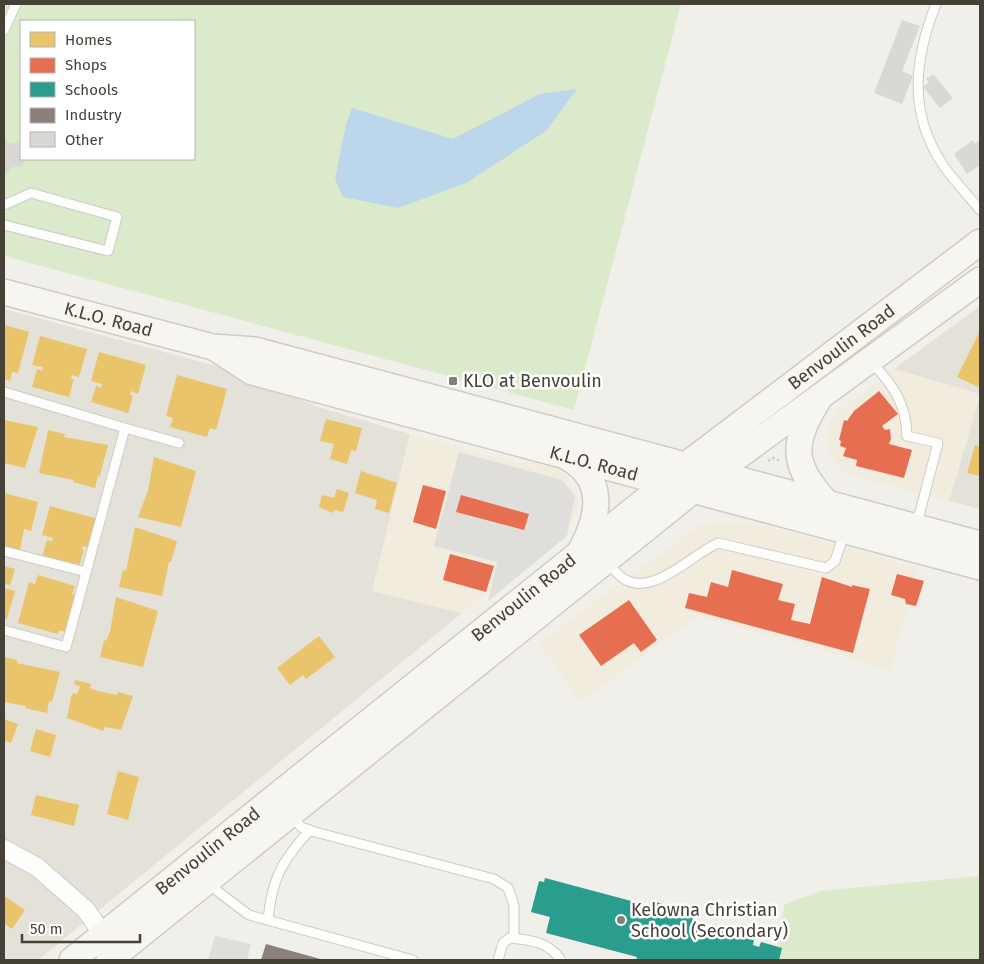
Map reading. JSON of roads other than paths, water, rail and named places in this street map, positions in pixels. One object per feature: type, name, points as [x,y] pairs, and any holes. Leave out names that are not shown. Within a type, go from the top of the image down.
[{"type":"main road","name":"Benvoulin Road","points":[[109,949],[686,465],[980,242]]},
{"type":"main road","name":"Benvoulin Road","points":[[72,960],[109,949],[206,882],[694,489],[980,280]]},
{"type":"main road","name":"K.L.O. Road","points":[[4,292],[213,347],[255,350],[980,544]]},
{"type":"main road","name":"K.L.O. Road","points":[[213,347],[252,372],[980,567]]},
{"type":"main road","points":[[821,396],[806,420],[797,454],[801,469],[810,484],[827,503]]},
{"type":"main road","points":[[560,454],[575,462],[584,471],[592,483],[596,500],[591,531],[579,553]]},
{"type":"street","points":[[4,849],[37,867],[86,910],[109,949]]},
{"type":"lane","points":[[4,30],[16,4]]},
{"type":"lane","points":[[936,4],[922,47],[917,79],[918,106],[927,134],[943,165],[980,210]]},
{"type":"lane","points":[[4,205],[31,193],[117,217],[108,251],[4,225]]},
{"type":"lane","points":[[870,360],[899,396],[907,419],[907,436],[938,443],[916,527]]},
{"type":"lane","points":[[4,392],[179,443]]},
{"type":"lane","points":[[4,630],[66,647],[125,428]]},
{"type":"lane","points":[[606,560],[620,577],[639,584],[657,581],[718,543],[826,568],[835,561],[845,530]]},
{"type":"lane","points":[[4,550],[86,572]]},
{"type":"lane","points":[[291,812],[301,827],[310,830],[494,879],[508,888],[514,905],[514,938]]},
{"type":"lane","points":[[268,920],[271,893],[279,869],[310,830]]},
{"type":"lane","points":[[206,882],[249,915],[413,960]]},
{"type":"lane","points":[[498,960],[503,943],[510,938],[534,940],[555,951],[561,960]]},
{"type":"water","points":[[577,89],[546,131],[466,183],[398,208],[343,197],[335,179],[346,124],[352,108],[453,139],[540,94]]},
{"type":"place","name":"KLO at Benvoulin","points":[[453,381]]},
{"type":"place","name":"Kelowna Christian School (Secondary)","points":[[621,920]]}]
